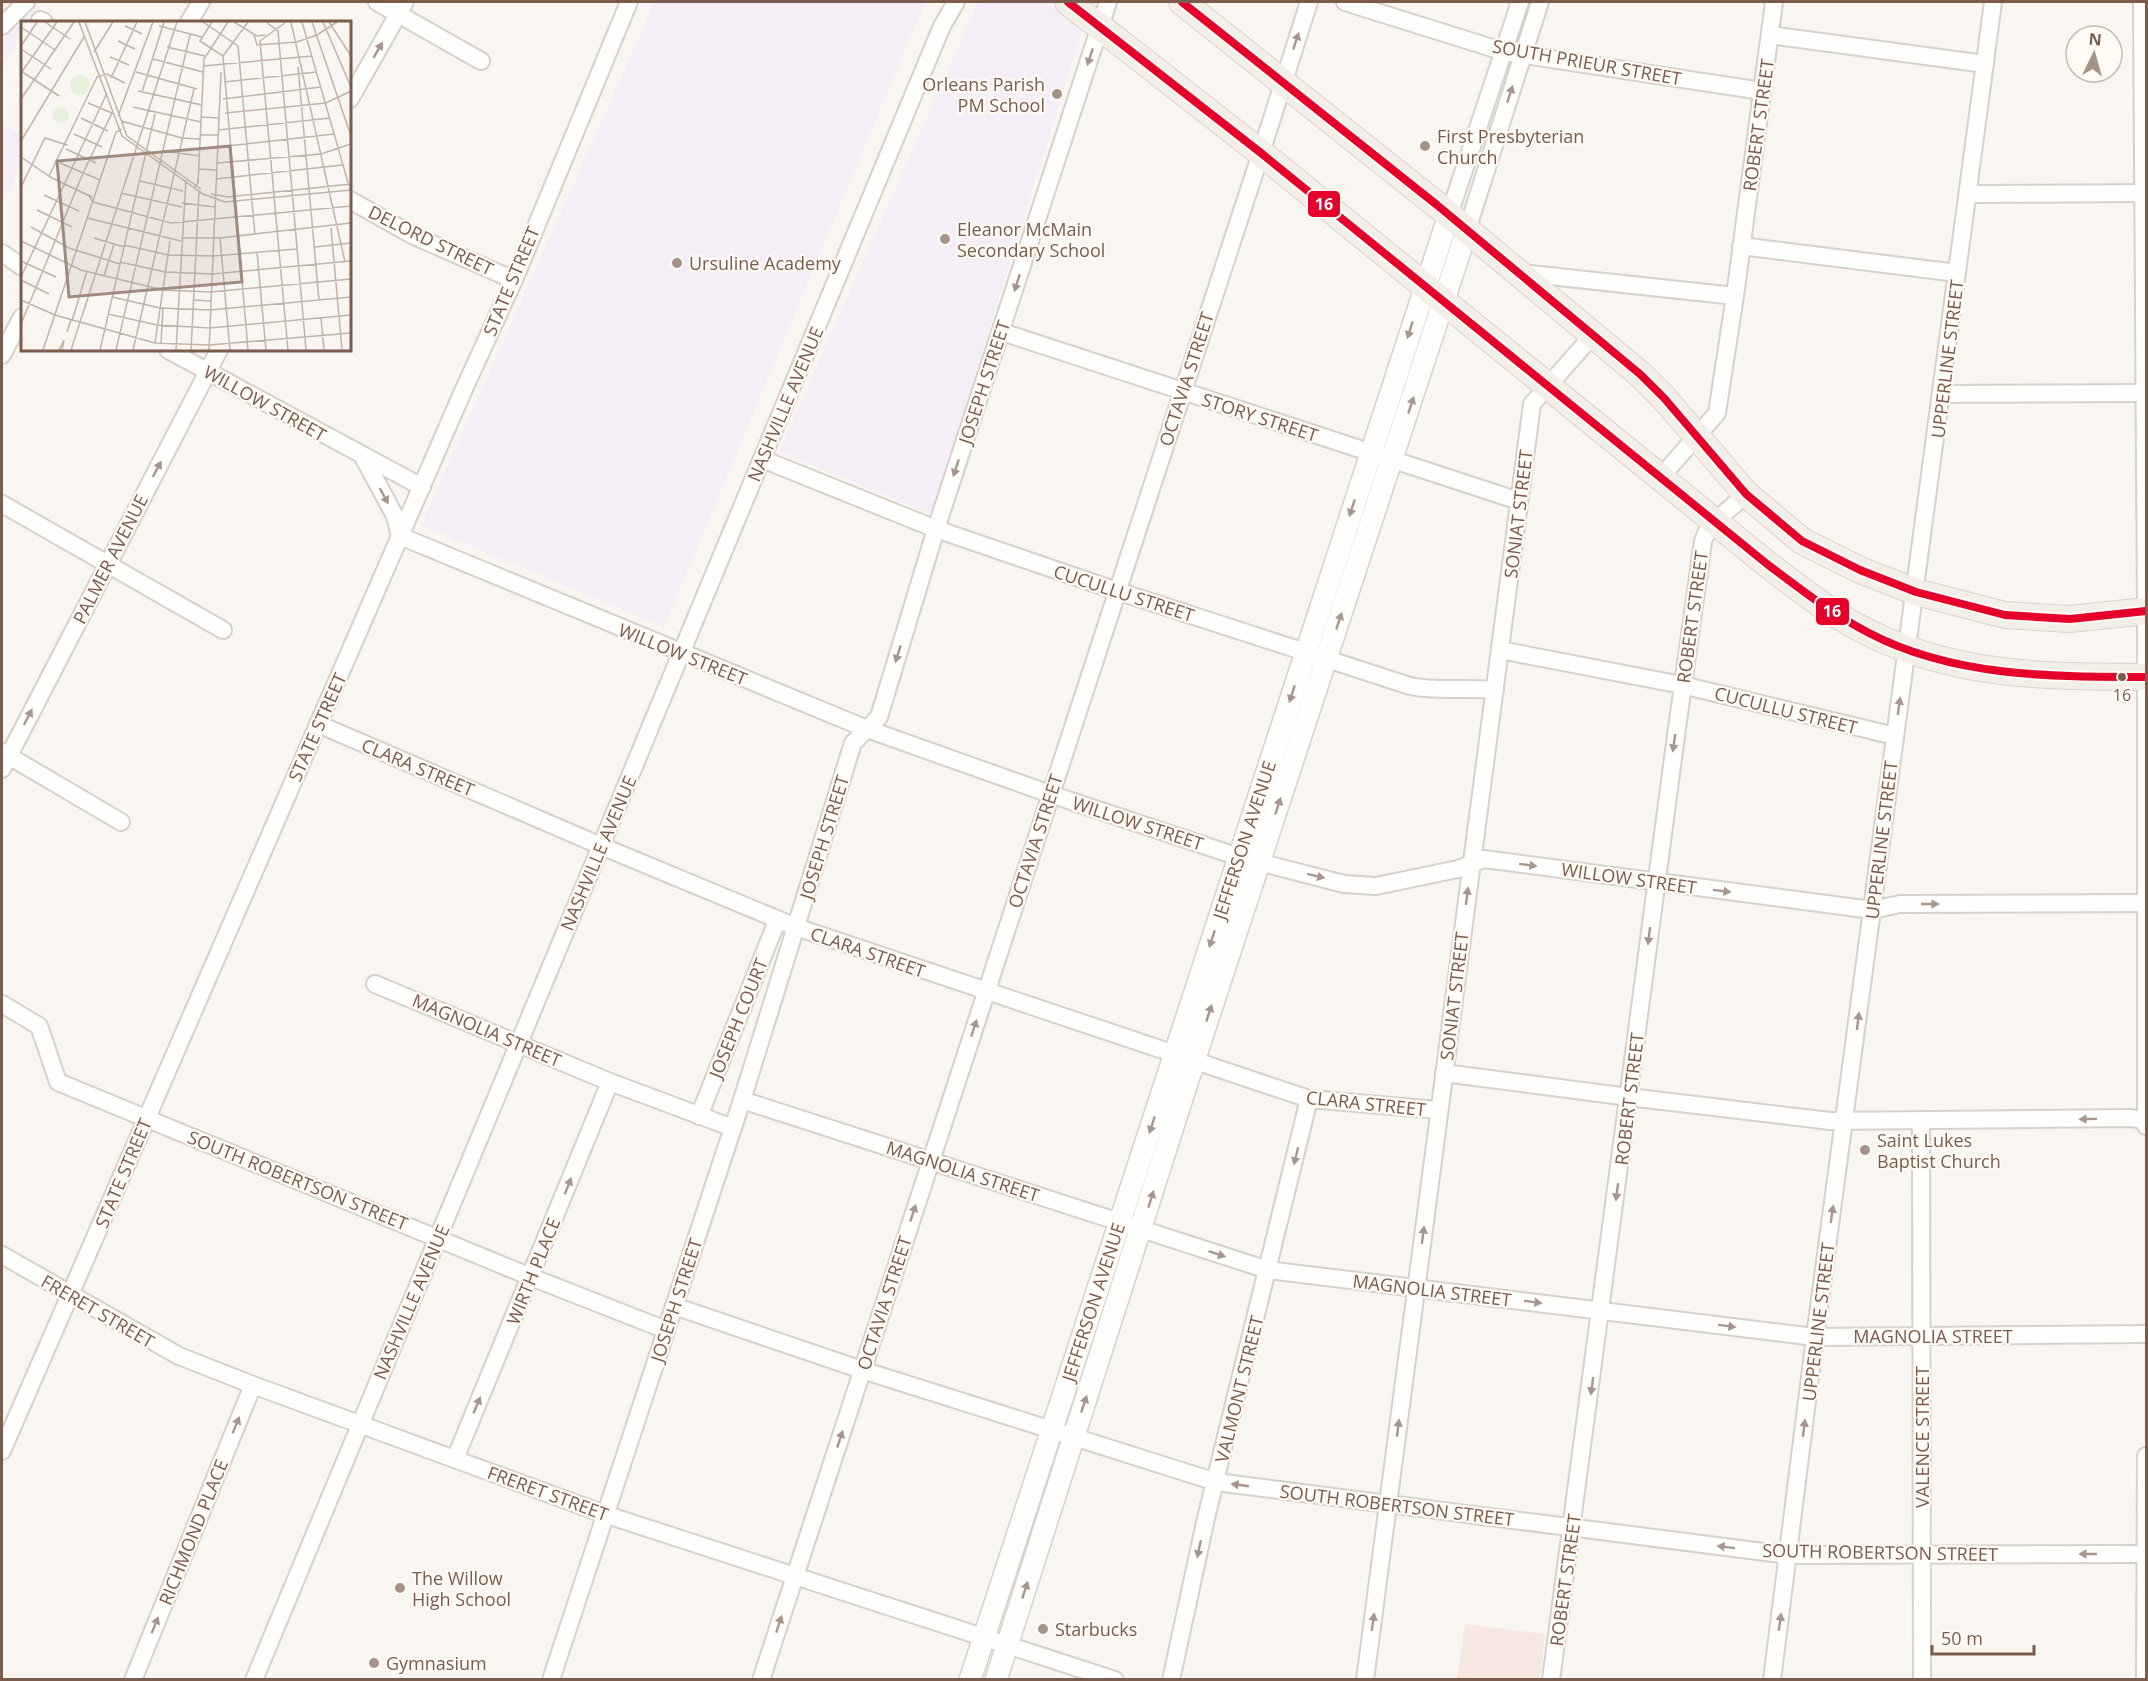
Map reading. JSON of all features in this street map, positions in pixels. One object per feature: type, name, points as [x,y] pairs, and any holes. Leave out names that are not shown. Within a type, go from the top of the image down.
[{"type":"main road","points":[[1068,2],[1261,153],[1767,564],[1835,614],[1907,649],[1951,663],[2023,674],[2146,677]]},
{"type":"main road","points":[[1182,2],[1520,273],[1641,375],[1664,398],[1746,494],[1802,541],[1860,570],[1916,592],[2005,615],[2070,619],[2146,611]]},
{"type":"street","points":[[2,26],[26,2]]},
{"type":"street","points":[[190,21],[201,2]]},
{"type":"street","points":[[377,2],[402,8],[481,61]]},
{"type":"street","name":"STATE STREET","points":[[2,1451],[464,389],[514,280],[629,2]]},
{"type":"street","name":"NASHVILLE AVENUE","points":[[942,26],[948,2]]},
{"type":"street","name":"NASHVILLE AVENUE","points":[[254,1680],[942,26],[956,2]]},
{"type":"street","name":"JOSEPH STREET","points":[[551,1680],[733,1128],[853,743],[879,717],[936,529],[1108,2]]},
{"type":"street","name":"OCTAVIA STREET","points":[[761,1680],[1309,2]]},
{"type":"street","name":"SOUTH PRIEUR STREET","points":[[1345,2],[1505,52],[1762,91]]},
{"type":"street","name":"JEFFERSON AVENUE","points":[[1249,859],[1326,659],[1445,302],[1458,223],[1520,2]]},
{"type":"street","name":"JEFFERSON AVENUE","points":[[969,1680],[1119,1223],[1184,1058],[1249,859],[1305,653],[1425,285],[1458,223],[1523,55],[1540,2]]},
{"type":"street","name":"ROBERT STREET","points":[[1660,478],[1716,413],[1735,296],[1774,2]]},
{"type":"street","name":"UPPERLINE STREET","points":[[1772,1680],[1815,1337],[1994,2]]},
{"type":"street","points":[[2142,2],[2146,393],[2146,1126]]},
{"type":"street","points":[[351,97],[402,8]]},
{"type":"street","points":[[1770,35],[1985,64]]},
{"type":"street","points":[[1968,194],[2145,193]]},
{"type":"street","name":"DELORD STREET","points":[[351,201],[412,235],[514,280]]},
{"type":"street","points":[[1741,246],[1957,273]]},
{"type":"street","points":[[2,254],[21,266]]},
{"type":"street","points":[[1520,273],[1735,296]]},
{"type":"street","points":[[2,355],[21,318]]},
{"type":"street","name":"STORY STREET","points":[[1002,332],[1519,501]]},
{"type":"street","name":"SONIAT STREET","points":[[1365,1680],[1532,404],[1593,335]]},
{"type":"street","name":"WILLOW STREET","points":[[170,351],[422,487]]},
{"type":"street","name":"PALMER AVENUE","points":[[4,759],[218,351]]},
{"type":"street","points":[[1942,394],[2146,393]]},
{"type":"street","points":[[363,457],[395,516],[400,537]]},
{"type":"street","name":"CUCULLU STREET","points":[[762,459],[936,529],[1305,653],[1427,690],[1475,688],[1495,690]]},
{"type":"street","points":[[1715,522],[1746,494]]},
{"type":"street","points":[[2,504],[223,630]]},
{"type":"street","name":"ROBERT STREET","points":[[1551,1680],[1602,1311],[1682,685],[1703,541],[1709,527],[1715,522]]},
{"type":"street","name":"WILLOW STREET","points":[[400,537],[867,729],[1050,794],[1249,859],[1344,884],[1376,886],[1458,869],[1484,859],[1872,910],[1900,904],[2146,903]]},
{"type":"street","name":"CUCULLU STREET","points":[[1500,650],[1682,685],[1895,736]]},
{"type":"street","name":"CLARA STREET","points":[[318,724],[777,921],[1310,1099],[1439,1110]]},
{"type":"street","points":[[4,759],[121,822]]},
{"type":"street","name":"JOSEPH COURT","points":[[699,1116],[777,921]]},
{"type":"street","name":"MAGNOLIA STREET","points":[[375,984],[610,1082],[733,1128]]},
{"type":"street","name":"SOUTH ROBERTSON STREET","points":[[2,1004],[39,1026],[58,1082],[531,1277],[666,1330]]},
{"type":"street","name":"JEFFERSON AVENUE","points":[[996,1680],[1141,1229],[1184,1058]]},
{"type":"street","points":[[1444,1073],[1830,1121],[1921,1122],[2130,1118],[2146,1120]]},
{"type":"street","name":"WIRTH PLACE","points":[[455,1459],[610,1082]]},
{"type":"street","name":"VALMONT STREET","points":[[1171,1680],[1206,1518],[1310,1099]]},
{"type":"street","name":"MAGNOLIA STREET","points":[[742,1100],[1268,1270],[1815,1337],[2146,1334]]},
{"type":"street","name":"VALENCE STREET","points":[[1921,1122],[1922,1680]]},
{"type":"street","name":"FRERET STREET","points":[[2,1255],[179,1356],[253,1385],[604,1514],[1115,1680]]},
{"type":"street","name":"SOUTH ROBERTSON STREET","points":[[674,1306],[862,1370],[1216,1482],[1788,1555],[2146,1554]]},
{"type":"street","name":"RICHMOND PLACE","points":[[133,1680],[253,1385]]},
{"type":"street","points":[[2145,1680],[2146,1456]]},
{"type":"shaded area","points":[[2,2],[39,2],[28,21],[21,21],[21,33],[2,68]]},
{"type":"shaded area","name":"Ursuline Academy","points":[[655,2],[925,2],[664,627],[421,525]]},
{"type":"shaded area","name":"Eleanor McMain Secondary School","points":[[978,2],[1048,2],[1083,27],[932,515],[779,451]]},
{"type":"shaded area","points":[[2,123],[21,134],[21,165],[2,203]]},
{"type":"shaded area","points":[[1465,1624],[1545,1634],[1540,1679],[1457,1679]]},
{"type":"transit line","name":"16","points":[[1068,2],[1261,153],[1767,564],[1842,618],[1901,648],[1969,666],[2040,675],[2146,677]]},
{"type":"transit line","name":"16","points":[[1182,2],[1437,205],[1641,375],[1664,398],[1746,494],[1802,541],[1860,570],[1916,592],[2005,615],[2070,619],[2146,611]]},
{"type":"place","name":"Orleans Parish PM School","points":[[1057,94]]},
{"type":"place","name":"First Presbyterian Church","points":[[1425,146]]},
{"type":"place","name":"Eleanor McMain Secondary School","points":[[945,239]]},
{"type":"place","name":"Ursuline Academy","points":[[677,263]]},
{"type":"place","name":"16","points":[[2122,677]]},
{"type":"place","name":"Saint Lukes Baptist Church","points":[[1865,1150]]},
{"type":"place","name":"The Willow High School","points":[[400,1588]]},
{"type":"place","name":"Starbucks","points":[[1043,1629]]},
{"type":"place","name":"Gymnasium","points":[[374,1663]]}]
